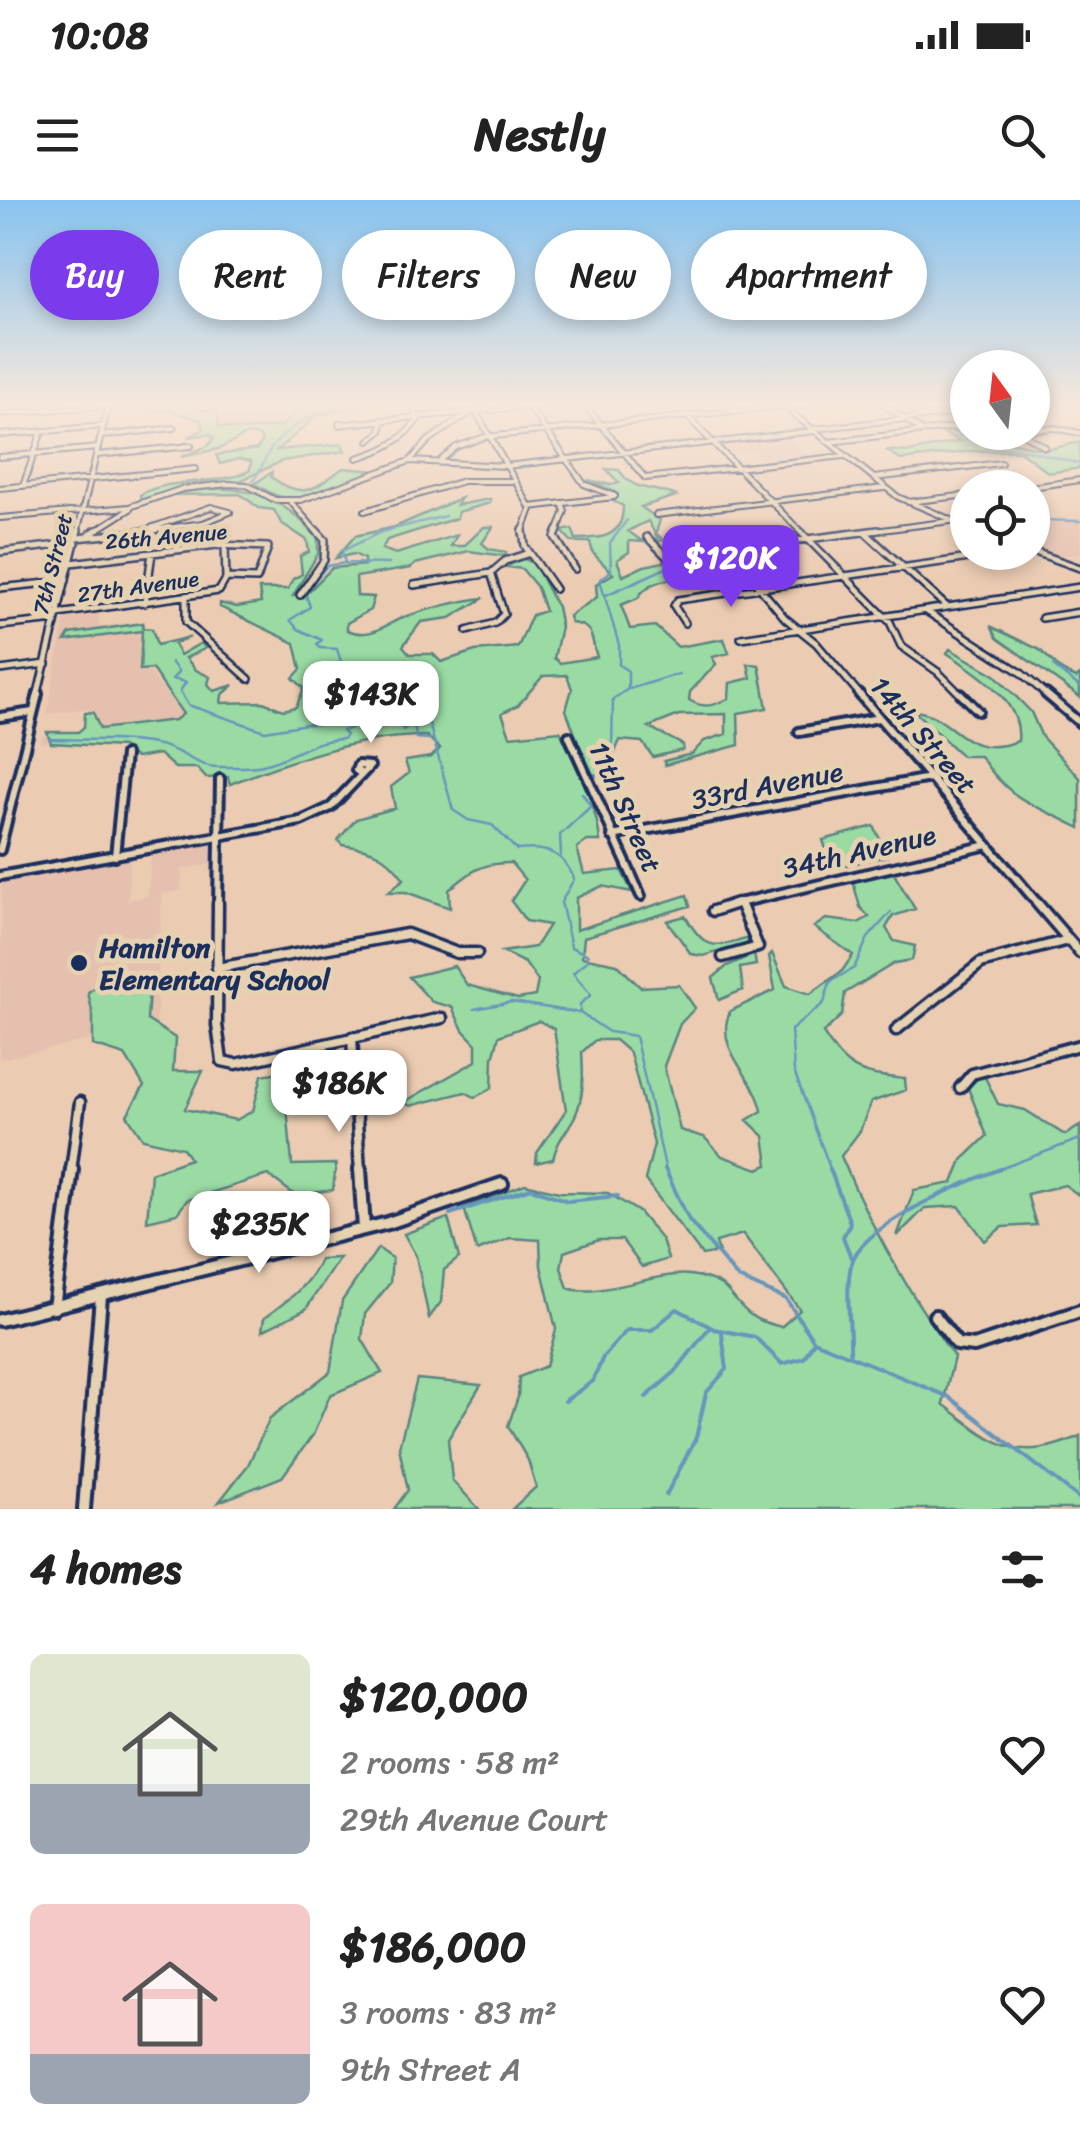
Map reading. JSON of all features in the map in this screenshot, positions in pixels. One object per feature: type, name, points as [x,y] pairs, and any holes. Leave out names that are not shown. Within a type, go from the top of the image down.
[{"type":"street","points":[[23,486],[31,464]]},
{"type":"street","name":"7th Street","points":[[0,850],[95,464]]},
{"type":"street","points":[[78,539],[135,506],[182,489],[247,485],[272,498],[290,501],[323,495],[402,464]]},
{"type":"street","points":[[486,464],[522,464]]},
{"type":"street","points":[[530,507],[614,496],[587,487],[569,464]]},
{"type":"street","points":[[633,464],[645,478],[773,464]]},
{"type":"street","points":[[734,464],[884,617],[894,628],[901,646],[938,672],[978,712]]},
{"type":"street","points":[[854,464],[906,502],[950,521]]},
{"type":"street","points":[[872,478],[992,464]]},
{"type":"street","points":[[506,466],[532,512],[522,537],[527,554],[539,562],[555,589]]},
{"type":"street","points":[[0,488],[195,469]]},
{"type":"street","points":[[365,512],[465,480],[514,481]]},
{"type":"street","points":[[1050,484],[1080,480]]},
{"type":"street","points":[[656,515],[884,488]]},
{"type":"street","points":[[906,502],[950,497]]},
{"type":"street","points":[[290,501],[299,515],[323,536],[325,557],[300,596]]},
{"type":"street","points":[[562,503],[565,511],[555,534],[575,569]]},
{"type":"street","points":[[0,518],[135,506]]},
{"type":"street","points":[[211,506],[230,512],[214,521],[145,530],[211,506]]},
{"type":"street","points":[[647,537],[664,556],[950,521]]},
{"type":"street","name":"26th Avenue","points":[[0,552],[145,530]]},
{"type":"street","points":[[866,533],[947,607]]},
{"type":"street","name":"26th Avenue","points":[[71,563],[264,544],[268,551],[254,581]]},
{"type":"street","points":[[224,545],[226,578]]},
{"type":"street","name":"14th Street","points":[[729,551],[812,640],[1080,953]]},
{"type":"street","points":[[145,603],[152,554]]},
{"type":"street","points":[[414,585],[491,573],[504,562],[527,554]]},
{"type":"street","points":[[1050,557],[1080,568]]},
{"type":"street","points":[[685,623],[675,602],[950,561]]},
{"type":"street","points":[[467,632],[495,623],[504,614],[491,573]]},
{"type":"street","name":"27th Avenue","points":[[0,626],[186,598],[222,590],[226,578],[254,581]]},
{"type":"street","name":"27th Avenue","points":[[0,588],[66,581]]},
{"type":"street","points":[[741,638],[1080,587]]},
{"type":"street","points":[[186,598],[186,622],[249,679]]},
{"type":"street","points":[[925,610],[1020,672],[1080,723]]},
{"type":"street","points":[[1042,618],[1078,615]]},
{"type":"street","points":[[0,670],[46,664]]},
{"type":"street","points":[[0,717],[34,712]]},
{"type":"street","points":[[799,732],[879,718]]},
{"type":"street","name":"11th Street","points":[[569,736],[641,896]]},
{"type":"street","points":[[115,856],[126,755]]},
{"type":"street","points":[[0,876],[220,837],[318,815],[337,802],[360,772]]},
{"type":"street","name":"33rd Avenue","points":[[612,836],[930,778]]},
{"type":"street","points":[[220,779],[217,968],[222,1060],[236,1064],[442,1018]]},
{"type":"street","name":"34th Avenue","points":[[713,912],[740,902],[988,845]]},
{"type":"street","points":[[724,957],[758,946],[740,902]]},
{"type":"street","points":[[217,968],[408,934],[416,934],[460,956],[477,952]]},
{"type":"street","points":[[896,1030],[980,963],[1069,940]]},
{"type":"street","points":[[352,1037],[364,1229]]},
{"type":"street","points":[[960,1088],[972,1074],[1080,1045]]},
{"type":"street","points":[[54,1308],[80,1102]]},
{"type":"street","points":[[0,1320],[364,1229],[433,1210],[502,1184]]},
{"type":"street","points":[[84,1509],[102,1296]]},
{"type":"street","points":[[935,1316],[957,1344],[974,1346],[1080,1311]]},
{"type":"shaded area","points":[[1080,518],[1080,553],[1050,553],[1050,523]]},
{"type":"shaded area","points":[[100,610],[98,627],[144,621],[142,662],[186,720],[40,743],[42,736],[86,729],[88,708],[47,714],[65,615]]},
{"type":"shaded area","name":"Hamilton Elementary School","points":[[208,844],[213,847],[212,864],[182,869],[181,891],[162,894],[156,1026],[0,1059],[2,881],[130,858],[128,900],[148,896],[151,854]]},
{"type":"green space","points":[[251,464],[276,464],[238,482],[207,483],[141,500],[140,495],[167,485],[227,478],[250,470]]},
{"type":"green space","points":[[1037,464],[1080,464],[1080,468],[1050,473]]},
{"type":"green space","points":[[343,468],[377,471],[299,497],[275,495],[254,484],[272,472],[271,477],[292,489],[308,489]]},
{"type":"green space","points":[[606,469],[619,470],[638,486],[676,496],[641,507],[660,520],[656,533],[663,540],[659,541],[648,521],[628,531],[643,542],[629,541],[629,552],[617,560],[623,576],[644,566],[689,557],[681,563],[690,574],[654,584],[638,598],[621,605],[630,629],[655,626],[678,647],[724,639],[729,653],[712,657],[716,664],[690,692],[689,700],[704,705],[724,701],[729,698],[730,683],[751,678],[748,664],[759,665],[767,708],[738,713],[739,745],[665,765],[664,761],[692,754],[704,741],[726,734],[726,714],[679,715],[649,727],[683,745],[683,750],[653,757],[642,742],[620,740],[607,771],[591,776],[566,710],[572,689],[567,675],[543,676],[518,705],[502,713],[510,736],[560,731],[598,826],[600,841],[587,841],[577,848],[584,874],[621,870],[632,892],[602,886],[576,898],[576,930],[687,895],[690,906],[584,937],[582,957],[617,964],[640,987],[679,985],[695,1008],[680,1024],[664,1066],[680,1130],[704,1137],[722,1156],[758,1169],[768,1165],[764,1136],[747,1120],[762,1111],[727,1039],[730,1011],[775,990],[769,956],[772,953],[786,986],[810,994],[842,971],[853,955],[814,927],[826,919],[858,923],[869,917],[860,907],[852,878],[893,872],[915,909],[893,916],[886,928],[894,941],[915,946],[912,960],[895,963],[845,993],[842,1015],[823,1033],[848,1064],[866,1073],[905,1079],[906,1090],[871,1102],[860,1131],[841,1156],[892,1260],[954,1357],[943,1404],[1006,1446],[1038,1449],[1080,1436],[1080,1509],[512,1509],[536,1487],[528,1460],[508,1426],[518,1397],[519,1377],[546,1366],[556,1329],[541,1266],[540,1240],[510,1238],[477,1251],[464,1208],[525,1184],[559,1192],[608,1193],[639,1212],[662,1240],[668,1259],[642,1267],[622,1240],[599,1240],[564,1252],[561,1268],[568,1288],[595,1290],[690,1275],[715,1281],[744,1309],[766,1323],[781,1327],[800,1310],[743,1234],[716,1242],[719,1252],[702,1255],[645,1180],[654,1144],[630,1053],[615,1040],[595,1040],[582,1052],[580,1100],[553,1159],[536,1163],[537,1153],[566,1110],[554,1029],[539,1021],[499,1036],[493,1058],[492,1088],[475,1097],[465,1092],[410,1106],[404,1102],[476,1061],[476,1044],[463,1030],[452,1007],[432,1002],[409,977],[454,966],[467,985],[518,999],[535,996],[538,981],[525,963],[502,952],[535,947],[549,925],[526,921],[511,901],[525,880],[511,863],[484,866],[463,878],[449,890],[450,908],[406,892],[388,892],[404,879],[391,863],[378,854],[342,845],[338,840],[356,819],[395,808],[391,787],[409,773],[405,761],[431,757],[440,749],[427,736],[352,744],[230,784],[228,777],[206,778],[197,768],[175,768],[159,754],[136,758],[122,747],[51,743],[47,732],[78,732],[84,727],[85,713],[93,712],[100,729],[175,720],[183,714],[152,669],[140,670],[142,631],[65,641],[70,634],[143,623],[142,628],[152,629],[157,645],[190,637],[174,644],[180,655],[201,643],[206,648],[186,658],[196,670],[210,677],[208,684],[214,691],[234,685],[222,695],[221,703],[263,702],[283,710],[296,707],[304,688],[293,678],[301,669],[295,643],[220,607],[220,603],[237,607],[261,603],[259,589],[288,589],[293,579],[302,574],[300,556],[309,552],[307,540],[281,523],[274,510],[259,508],[240,494],[169,495],[232,489],[269,499],[286,509],[318,539],[318,554],[293,596],[303,597],[332,568],[364,565],[364,559],[354,554],[336,558],[355,536],[395,527],[461,498],[457,505],[490,499],[490,503],[458,512],[457,518],[387,540],[382,549],[396,554],[457,535],[451,546],[464,546],[484,527],[493,527],[482,543],[489,549],[506,552],[505,556],[469,551],[411,568],[356,577],[357,596],[374,597],[370,610],[347,623],[347,630],[371,632],[415,613],[484,598],[450,618],[421,622],[403,646],[410,654],[433,654],[441,662],[475,651],[518,647],[532,615],[545,611],[537,587],[522,569],[507,567],[522,558],[534,563],[557,607],[561,627],[554,658],[560,663],[597,657],[588,630],[571,623],[569,616],[597,597],[596,584],[613,574],[593,553],[590,542],[572,542],[562,531],[572,529],[576,539],[594,538],[609,534],[619,525],[623,506],[611,500],[617,497],[615,492],[587,480],[619,483]]},
{"type":"green space","points":[[992,627],[1040,650],[1062,671],[1076,678],[1080,675],[1080,697],[997,638]]},
{"type":"green space","points":[[950,649],[995,675],[1031,712],[1042,737],[1080,778],[1080,828],[1014,793],[980,756],[962,756],[914,711],[940,720],[971,742],[984,746],[1018,741],[1018,727],[1005,701],[984,679],[947,653]]},
{"type":"green space","points":[[874,826],[887,856],[832,868],[823,840]]},
{"type":"green space","points":[[685,916],[711,944],[749,938],[747,944],[703,956],[691,954],[667,921]]},
{"type":"green space","points":[[754,954],[756,965],[740,968],[743,990],[719,1000],[713,978],[727,966]]},
{"type":"green space","points":[[118,974],[137,977],[149,992],[147,1020],[175,1038],[173,1071],[203,1071],[185,1109],[236,1120],[253,1111],[262,1075],[284,1071],[292,1165],[336,1164],[333,1190],[295,1195],[268,1175],[187,1200],[177,1214],[147,1221],[151,1173],[190,1159],[183,1148],[143,1139],[127,1115],[144,1086],[125,1055],[93,1045],[88,992]]},
{"type":"green space","points":[[983,1073],[998,1104],[1025,1110],[1065,1135],[1080,1126],[1080,1196],[1065,1185],[1027,1194],[1036,1225],[1002,1227],[985,1241],[959,1206],[925,1208],[897,1236],[914,1190],[953,1183],[962,1160],[987,1136],[968,1088]]},
{"type":"green space","points":[[448,1218],[459,1258],[444,1270],[441,1302],[429,1318],[416,1256],[404,1234]]},
{"type":"green space","points":[[378,1248],[392,1258],[390,1283],[365,1314],[362,1339],[382,1373],[330,1395],[313,1435],[282,1477],[219,1502],[248,1465],[270,1418],[330,1372],[342,1301]]},
{"type":"green space","points":[[339,1258],[306,1309],[262,1331],[264,1318],[304,1285],[320,1259]]},
{"type":"green space","points":[[417,1379],[481,1385],[448,1439],[452,1480],[479,1509],[394,1509],[408,1490],[399,1447]]},
{"type":"waterway","points":[[253,481],[263,464]]},
{"type":"waterway","points":[[345,563],[342,551],[381,532],[445,516]]},
{"type":"waterway","points":[[594,779],[612,750],[613,699],[628,689],[628,671],[619,665],[619,645],[600,580],[611,571],[610,543],[627,520]]},
{"type":"waterway","points":[[1050,520],[1080,521]]},
{"type":"waterway","points":[[345,563],[389,564]]},
{"type":"waterway","points":[[345,563],[327,566],[305,592],[310,607],[290,620],[298,629],[322,640],[317,644],[320,648],[337,649],[348,684],[361,686],[376,679],[379,700],[397,696],[409,701],[414,715],[427,716],[453,810],[468,820],[492,825],[517,850],[552,853],[570,870],[574,879],[561,902],[571,947],[588,955],[587,961],[573,973],[591,995],[580,1004],[580,1013]]},
{"type":"waterway","points":[[606,595],[666,568]]},
{"type":"waterway","points":[[171,662],[179,672],[172,679],[186,682],[180,691],[188,705],[265,731],[307,724],[346,725]]},
{"type":"waterway","points":[[1053,666],[1080,687]]},
{"type":"waterway","points":[[629,689],[679,674]]},
{"type":"waterway","points":[[50,739],[146,743],[167,747],[210,766],[234,767],[263,765],[321,742],[343,739],[346,735],[342,731],[370,722],[400,721],[403,730],[414,722],[416,738],[430,739]]},
{"type":"waterway","points":[[561,855],[560,835],[591,806],[582,793]]},
{"type":"waterway","points":[[831,1171],[794,1071],[791,1030],[824,1003],[830,982],[854,968],[868,938],[891,912]]},
{"type":"waterway","points":[[474,1009],[512,1002],[580,1013]]},
{"type":"waterway","points":[[580,1013],[609,1032],[635,1036],[666,1171]]},
{"type":"waterway","points":[[994,1171],[1080,1139]]},
{"type":"waterway","points":[[665,1169],[689,1220],[738,1278],[786,1299],[814,1341],[949,1397],[1080,1499]]},
{"type":"waterway","points":[[830,1169],[850,1223],[843,1237],[852,1260]]},
{"type":"waterway","points":[[850,1352],[849,1276],[859,1250],[873,1235],[915,1207],[1000,1169]]},
{"type":"waterway","points":[[450,1214],[531,1188],[568,1201],[618,1196]]},
{"type":"waterway","points":[[565,1401],[593,1381],[603,1357],[627,1330],[652,1330],[677,1309],[714,1329],[755,1337],[782,1364],[804,1358],[813,1343]]},
{"type":"waterway","points":[[646,1397],[675,1372],[709,1328]]},
{"type":"waterway","points":[[666,1495],[696,1438],[706,1393],[727,1369],[722,1334]]},
{"type":"place","name":"Hamilton Elementary School","points":[[79,963]]}]
